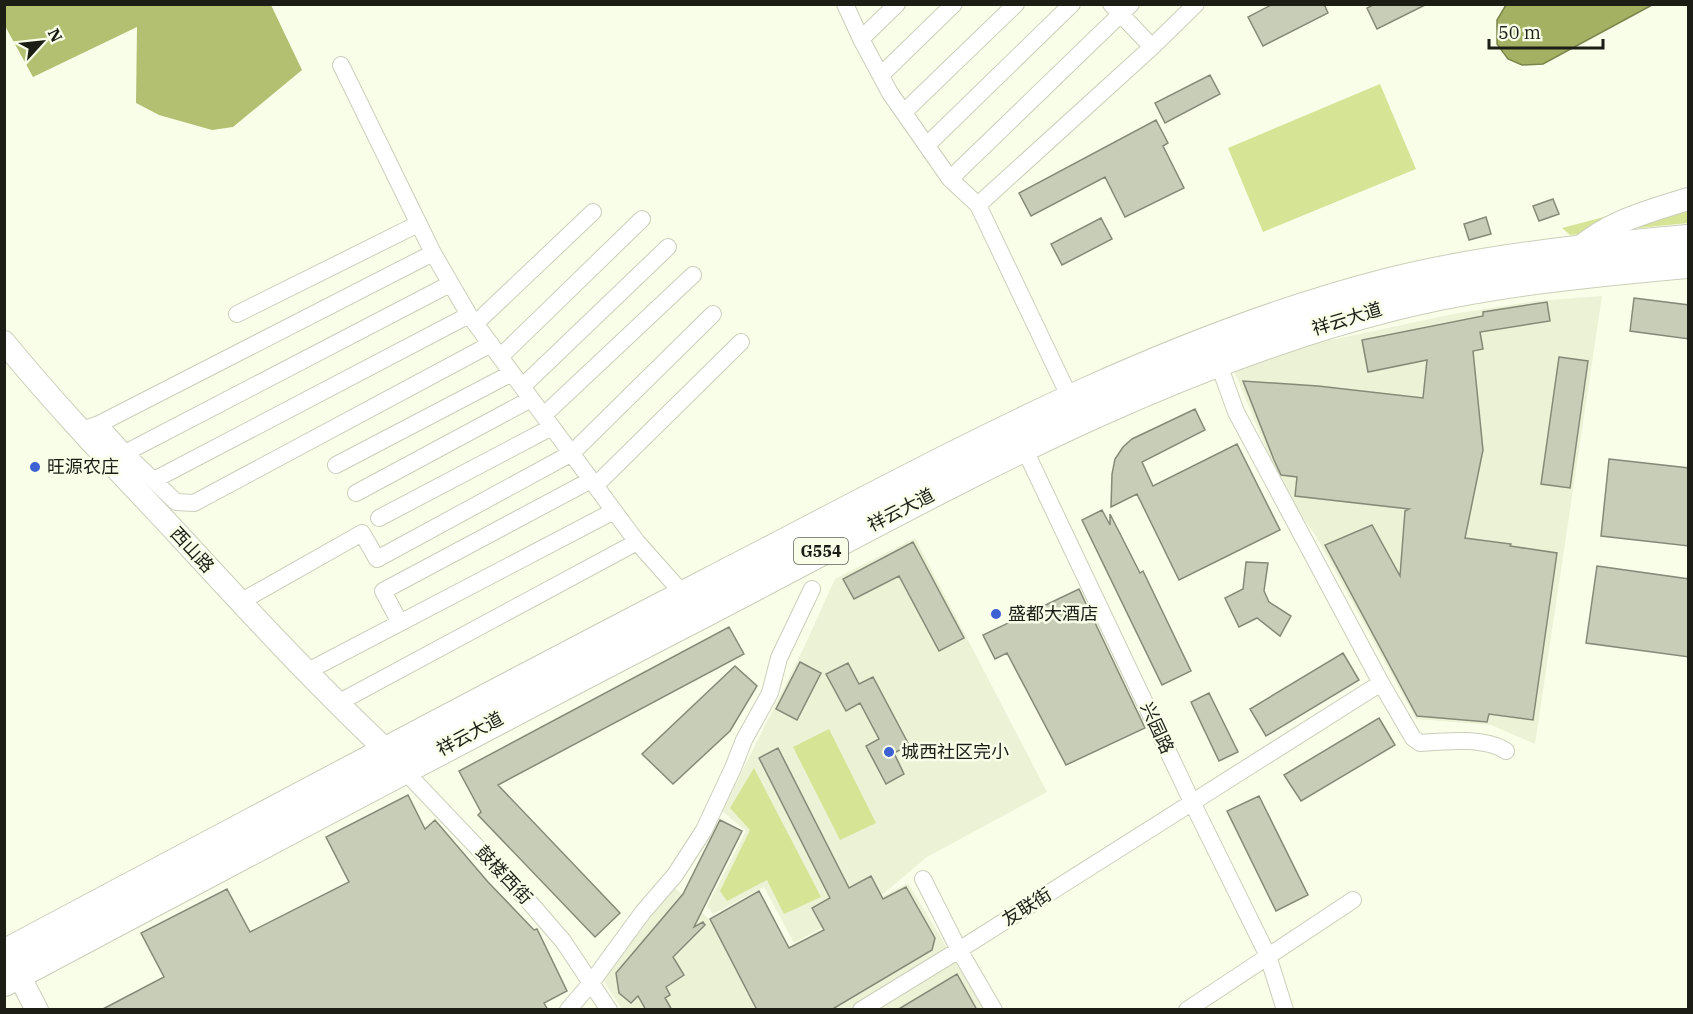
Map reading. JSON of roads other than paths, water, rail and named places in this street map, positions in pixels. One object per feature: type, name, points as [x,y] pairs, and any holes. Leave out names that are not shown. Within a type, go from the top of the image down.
[{"type":"highway","name":"祥云大道","points":[[395,760],[685,596],[981,443],[1071,399],[1222,336],[1359,291],[1424,275],[1576,252],[1689,240]]},
{"type":"highway","name":"祥云大道","points":[[8,962],[395,760],[1125,400],[1218,362],[1316,328],[1429,298],[1569,275],[1689,263]]},
{"type":"street","points":[[845,4],[890,93],[950,179],[978,205],[1071,399]]},
{"type":"street","points":[[861,39],[897,4]]},
{"type":"street","points":[[881,75],[954,4]]},
{"type":"street","points":[[904,112],[1016,4]]},
{"type":"street","points":[[927,145],[1072,4]]},
{"type":"street","points":[[978,205],[1196,4]]},
{"type":"street","points":[[950,179],[1121,8],[1152,47]]},
{"type":"street","points":[[341,65],[418,224],[450,284],[496,351],[637,542],[685,596]]},
{"type":"street","points":[[1576,252],[1591,238],[1619,223],[1653,209],[1689,199]]},
{"type":"street","points":[[154,480],[473,319],[593,212]]},
{"type":"street","points":[[433,253],[91,427],[125,453],[176,502],[194,503],[496,351],[642,219]]},
{"type":"street","points":[[237,314],[418,224]]},
{"type":"street","points":[[356,493],[522,386],[668,247]]},
{"type":"street","points":[[379,518],[548,421],[693,275]]},
{"type":"street","points":[[125,453],[450,284]]},
{"type":"street","points":[[240,602],[362,533],[377,559],[572,453],[713,314]]},
{"type":"street","name":"西山路","points":[[4,342],[38,383],[91,427],[240,602],[336,704],[395,760]]},
{"type":"street","points":[[400,623],[383,591],[594,483],[741,342]]},
{"type":"street","points":[[1218,362],[1236,412],[1381,683],[1413,738],[1419,742],[1479,742],[1497,745],[1506,751]]},
{"type":"street","points":[[336,465],[522,386]]},
{"type":"street","name":"兴园路","points":[[1024,448],[1192,802],[1268,956],[1286,1010]]},
{"type":"street","points":[[306,672],[614,511]]},
{"type":"street","points":[[336,704],[637,542]]},
{"type":"street","points":[[568,1010],[591,983],[642,912],[675,875],[704,830],[734,768],[744,741],[770,693],[779,658],[812,589]]},
{"type":"street","name":"友联街","points":[[861,1010],[1381,683]]},
{"type":"street","name":"鼓楼西街","points":[[395,760],[563,941],[609,1010]]},
{"type":"street","points":[[923,879],[959,950],[994,1010]]},
{"type":"street","points":[[1187,1010],[1353,900]]},
{"type":"street","points":[[8,962],[37,1010]]},
{"type":"place","name":"旺源农庄","points":[[35,467]]},
{"type":"place","name":"盛都大酒店","points":[[996,614]]},
{"type":"place","name":"城西社区完小","points":[[889,752]]}]
